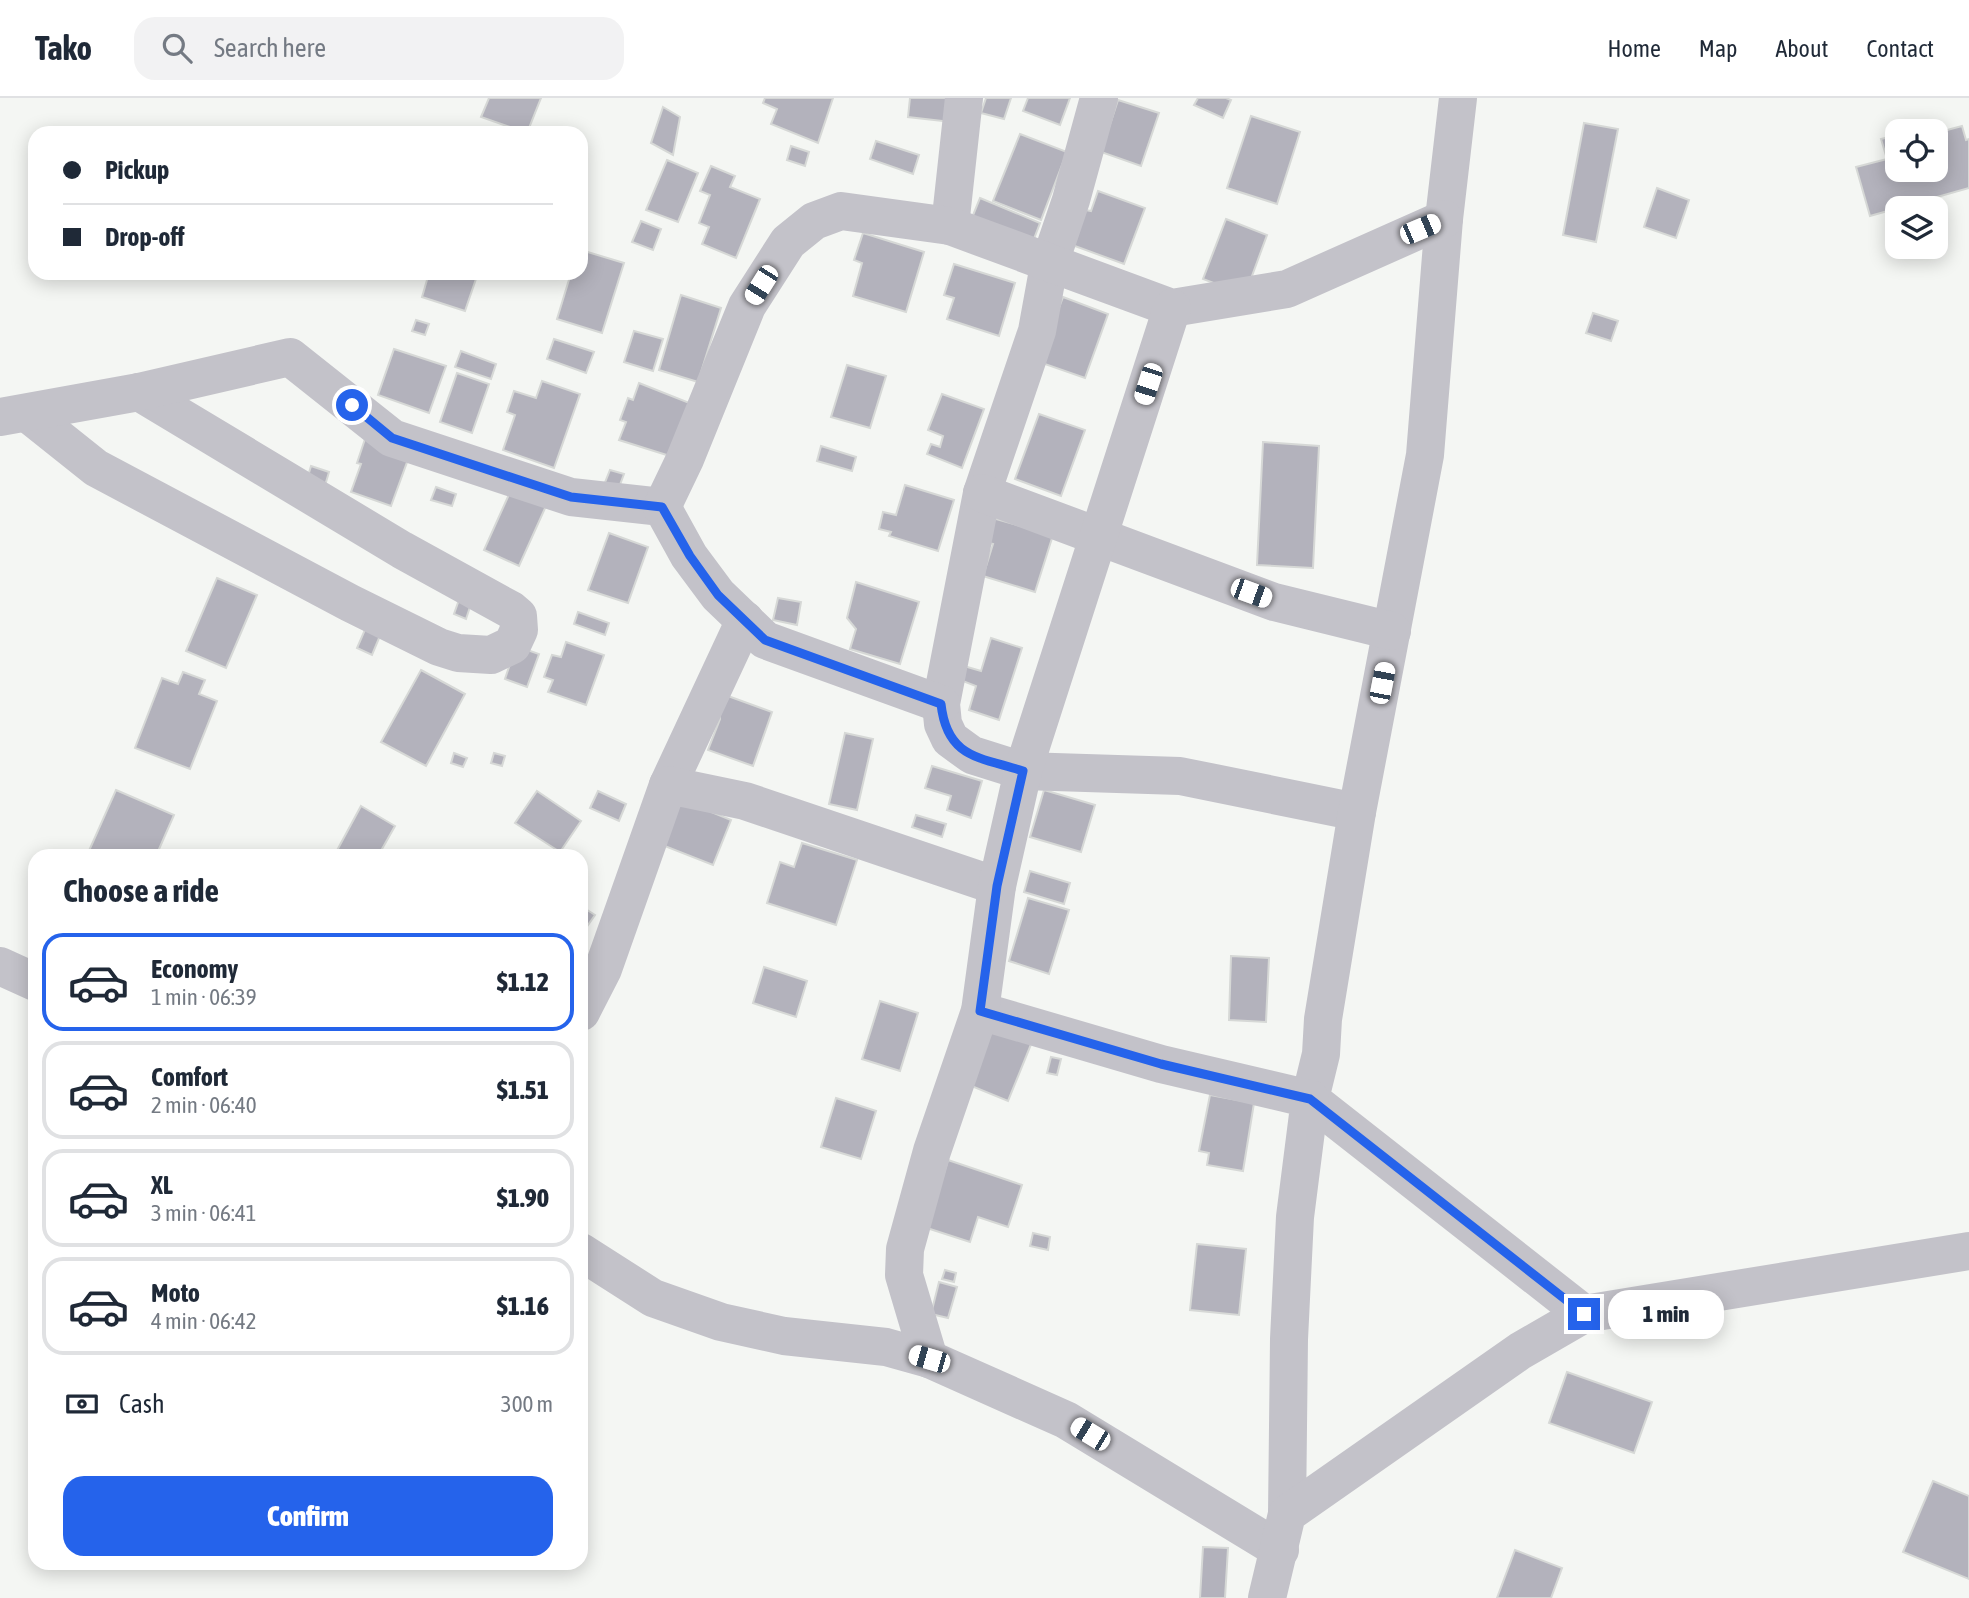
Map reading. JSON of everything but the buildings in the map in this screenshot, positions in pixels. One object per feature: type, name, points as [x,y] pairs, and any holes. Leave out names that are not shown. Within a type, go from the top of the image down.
[{"type":"lane","points":[[950,226],[964,98]]},
{"type":"lane","points":[[1099,98],[1071,200],[1049,265],[1037,331],[982,493],[941,704],[943,724],[950,740],[972,755],[1023,771],[1180,776],[1357,812]]},
{"type":"lane","points":[[1267,1598],[1283,1532],[1295,1217],[1310,1099],[1321,1054],[1323,1019],[1357,812],[1425,455],[1444,219],[1458,98]]},
{"type":"lane","points":[[662,507],[685,460],[747,306],[788,242],[814,221],[841,211],[950,226],[1049,265],[1172,308],[1287,289],[1444,219]]},
{"type":"lane","points":[[929,1359],[905,1275],[905,1249],[932,1151],[980,1011],[997,886],[1023,771],[1172,308]]},
{"type":"lane","points":[[14,415],[139,392],[290,357],[392,438],[571,497],[662,507]]},
{"type":"lane","points":[[14,415],[96,468],[350,603],[439,647],[458,653],[491,654],[512,645],[519,630],[518,616],[511,610],[402,550],[139,392]]},
{"type":"lane","points":[[982,493],[1274,602],[1392,631]]},
{"type":"lane","points":[[662,507],[690,556],[718,595],[765,640],[941,704]]},
{"type":"lane","points":[[588,998],[603,969],[668,785],[745,620]]},
{"type":"lane","points":[[668,785],[745,802],[997,886]]},
{"type":"lane","points":[[0,966],[28,979]]},
{"type":"lane","points":[[980,1011],[1161,1064],[1310,1099],[1584,1314]]},
{"type":"lane","points":[[1283,1532],[1520,1351],[1584,1314],[1969,1251]]},
{"type":"lane","points":[[588,1256],[653,1298],[721,1322],[784,1336],[886,1347],[929,1359],[1066,1420],[1283,1532]]},
{"type":"route","points":[[352,405],[392,438],[571,497],[662,507],[690,556],[718,595],[765,640],[941,704],[943,724],[950,740],[972,755],[1023,771],[997,886],[980,1011],[1161,1064],[1310,1099],[1584,1314]]}]
